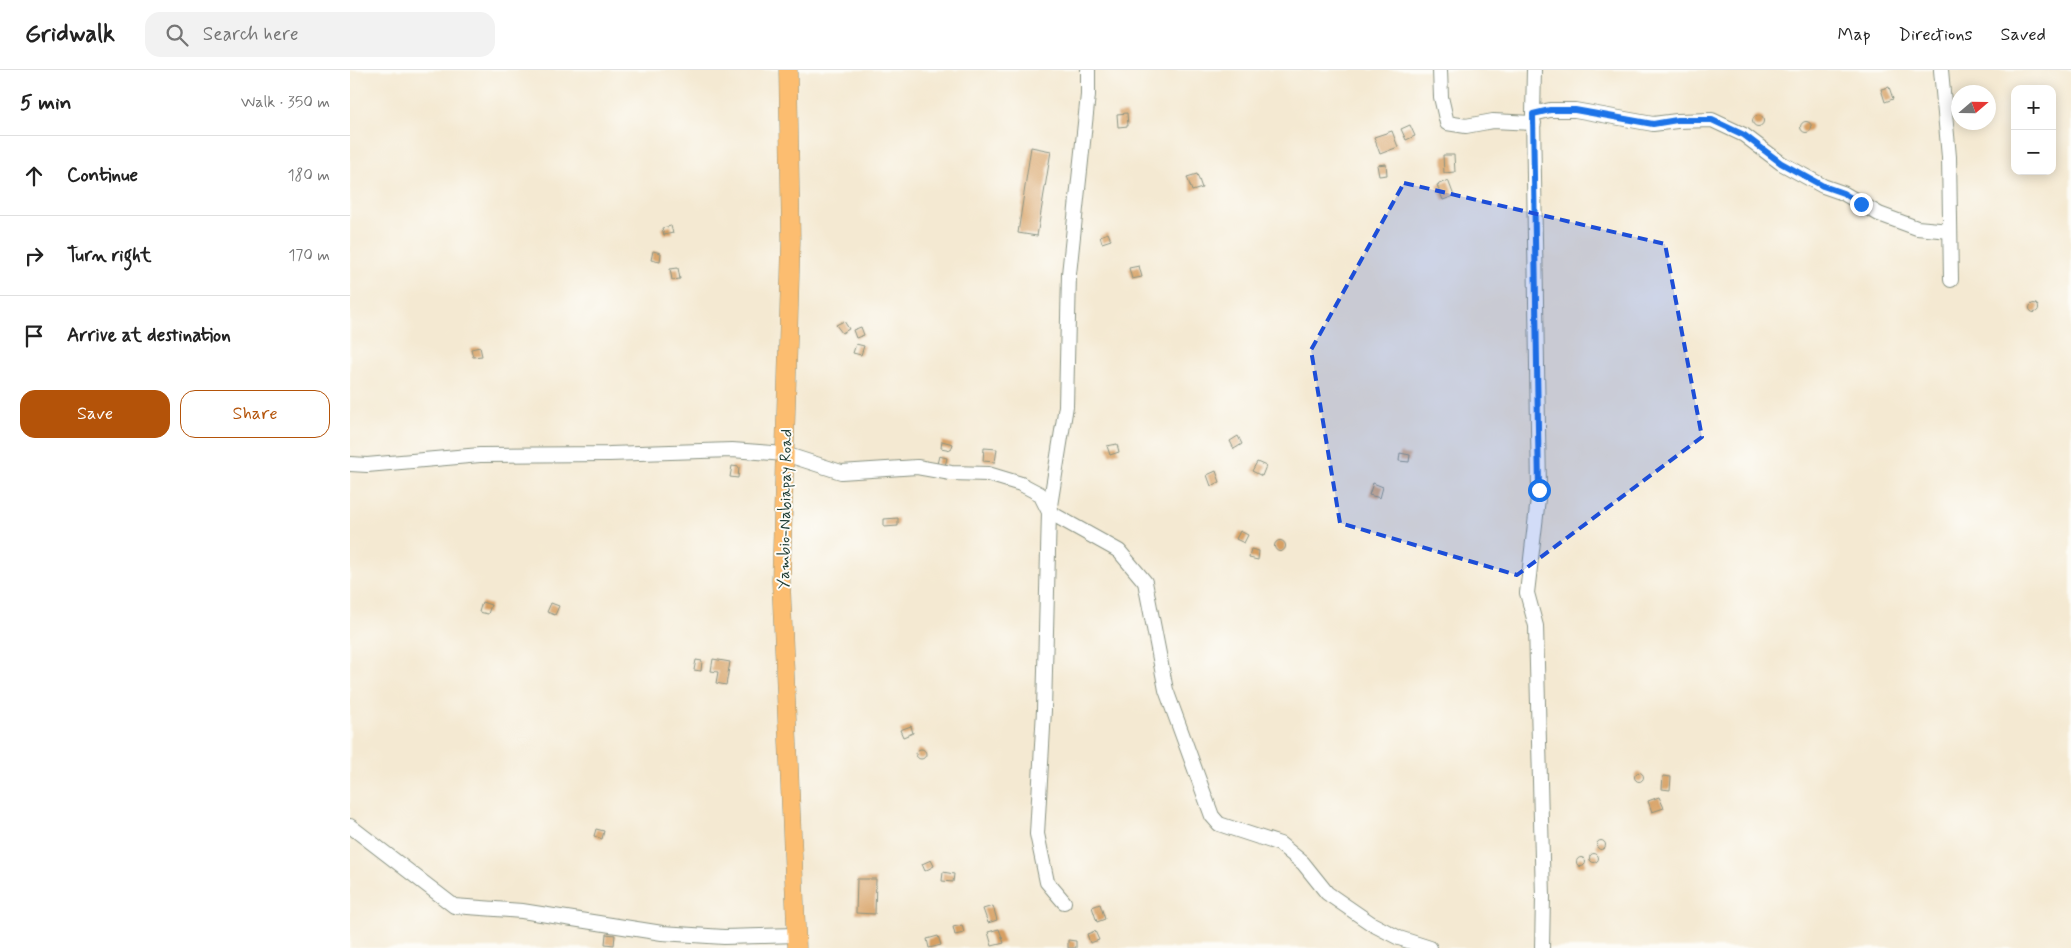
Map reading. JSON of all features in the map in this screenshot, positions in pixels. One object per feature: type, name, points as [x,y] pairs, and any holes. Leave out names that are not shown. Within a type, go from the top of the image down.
[{"type":"main road","name":"Yambio-Nabiapay Road","points":[[788,70],[791,241],[781,581],[797,942]]},
{"type":"street","points":[[1064,902],[1048,882],[1037,834],[1044,710],[1050,512],[1066,406],[1069,274],[1088,95],[1088,70]]},
{"type":"street","points":[[1440,70],[1441,97],[1446,123],[1466,126],[1493,121],[1533,118],[1550,110],[1575,110],[1653,124],[1677,120],[1712,120],[1744,135],[1781,163],[1823,186],[1843,193],[1879,214],[1917,228],[1950,231]]},
{"type":"street","points":[[1534,70],[1533,118],[1539,490],[1526,593],[1536,626],[1543,897],[1542,948]]},
{"type":"street","points":[[1941,70],[1949,157],[1951,280]]},
{"type":"street","points":[[350,464],[366,465],[480,455],[609,454],[732,450],[785,454],[841,472],[917,467],[951,473],[988,474],[1021,484],[1040,494],[1050,512],[1119,551],[1145,582],[1166,690],[1212,816],[1219,824],[1280,844],[1303,863],[1327,893],[1372,924],[1399,938],[1430,948]]},
{"type":"street","points":[[350,826],[454,906],[522,911],[662,933],[797,942]]},
{"type":"highlighted area","points":[[1404,183],[1665,244],[1702,437],[1517,575],[1340,523],[1311,350]]},
{"type":"building","points":[[1889,87],[1893,99],[1885,102],[1881,89]]},
{"type":"building","points":[[1127,113],[1128,126],[1118,127],[1117,114]]},
{"type":"building","points":[[1756,116],[1760,116],[1763,121],[1762,125],[1756,126],[1753,123],[1753,119]]},
{"type":"building","points":[[1804,122],[1808,122],[1811,127],[1810,131],[1804,132],[1801,129],[1801,125]]},
{"type":"building","points":[[1410,125],[1415,136],[1406,140],[1401,129]]},
{"type":"building","points":[[1392,131],[1398,147],[1380,154],[1374,137]]},
{"type":"building","points":[[1031,147],[1051,151],[1037,236],[1018,233]]},
{"type":"building","points":[[1443,155],[1454,155],[1455,172],[1444,173]]},
{"type":"building","points":[[1386,164],[1387,175],[1379,176],[1377,165]]},
{"type":"building","points":[[1197,174],[1202,188],[1192,191],[1187,177]]},
{"type":"building","points":[[1448,180],[1454,196],[1443,200],[1437,185]]},
{"type":"building","points":[[671,226],[673,233],[664,235],[662,228]]},
{"type":"building","points":[[1108,233],[1111,240],[1102,243],[1100,236]]},
{"type":"building","points":[[653,251],[661,253],[660,262],[651,260]]},
{"type":"building","points":[[1139,266],[1142,277],[1132,279],[1129,268]]},
{"type":"building","points":[[678,268],[680,279],[672,280],[670,269]]},
{"type":"building","points":[[2034,303],[2039,308],[2034,313],[2029,308]]},
{"type":"building","points":[[844,321],[849,329],[842,333],[836,325]]},
{"type":"building","points":[[861,327],[864,335],[856,338],[853,330]]},
{"type":"building","points":[[856,344],[864,346],[861,355],[853,353]]},
{"type":"building","points":[[480,347],[482,356],[473,357],[471,349]]},
{"type":"building","points":[[1238,436],[1242,444],[1234,449],[1230,441]]},
{"type":"building","points":[[942,441],[953,444],[951,450],[941,448]]},
{"type":"building","points":[[1117,444],[1119,452],[1110,455],[1107,446]]},
{"type":"building","points":[[984,448],[997,449],[995,462],[983,461]]},
{"type":"building","points":[[1400,453],[1410,455],[1409,462],[1399,461]]},
{"type":"building","points":[[939,456],[947,458],[945,466],[937,464]]},
{"type":"building","points":[[1257,462],[1266,466],[1262,476],[1252,471]]},
{"type":"building","points":[[732,466],[739,467],[738,478],[730,477]]},
{"type":"building","points":[[1216,471],[1220,482],[1211,486],[1207,475]]},
{"type":"building","points":[[1373,483],[1383,487],[1380,498],[1369,495]]},
{"type":"building","points":[[898,518],[898,526],[884,527],[884,519]]},
{"type":"building","points":[[1240,531],[1248,535],[1244,543],[1236,539]]},
{"type":"building","points":[[1278,541],[1282,541],[1285,546],[1284,550],[1278,551],[1275,548],[1275,544]]},
{"type":"building","points":[[1251,549],[1259,551],[1258,560],[1249,558]]},
{"type":"building","points":[[482,602],[491,605],[488,614],[479,612]]},
{"type":"building","points":[[551,603],[559,606],[555,615],[547,612]]},
{"type":"building","points":[[713,659],[730,662],[726,685],[716,683],[718,672],[711,671]]},
{"type":"building","points":[[696,660],[702,661],[701,671],[694,670]]},
{"type":"building","points":[[911,726],[913,733],[903,737],[900,730]]},
{"type":"building","points":[[919,749],[923,749],[926,754],[925,758],[919,759],[916,756],[916,752]]},
{"type":"building","points":[[1639,772],[1644,777],[1639,782],[1634,777]]},
{"type":"building","points":[[1663,776],[1671,777],[1670,790],[1662,789]]},
{"type":"building","points":[[1659,797],[1664,808],[1652,812],[1648,801]]},
{"type":"building","points":[[596,829],[604,831],[602,839],[594,836]]},
{"type":"building","points":[[1601,840],[1606,845],[1601,850],[1596,845]]},
{"type":"building","points":[[1594,853],[1599,858],[1594,863],[1589,858]]},
{"type":"building","points":[[1581,858],[1585,862],[1581,866],[1577,862]]},
{"type":"building","points":[[931,860],[934,866],[925,871],[922,864]]},
{"type":"building","points":[[943,872],[954,874],[953,882],[942,881]]},
{"type":"building","points":[[857,879],[876,879],[875,914],[856,913]]},
{"type":"building","points":[[1100,904],[1105,919],[1097,922],[1092,907]]},
{"type":"building","points":[[993,906],[997,920],[988,923],[983,909]]},
{"type":"building","points":[[962,925],[964,933],[955,935],[953,927]]},
{"type":"building","points":[[999,929],[1004,943],[992,946],[988,932]]},
{"type":"building","points":[[1095,931],[1099,940],[1090,943],[1087,934]]},
{"type":"building","points":[[606,934],[615,935],[614,945],[605,944]]},
{"type":"building","points":[[938,936],[941,945],[929,948],[927,939]]},
{"type":"building","points":[[1068,940],[1076,941],[1076,948],[1068,948]]},
{"type":"route","points":[[1539,490],[1533,114],[1550,110],[1575,110],[1653,124],[1677,120],[1712,120],[1744,135],[1781,163],[1800,174],[1823,186],[1843,193],[1861,204]]}]
